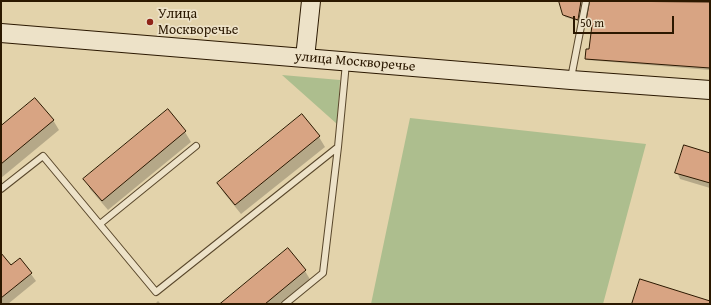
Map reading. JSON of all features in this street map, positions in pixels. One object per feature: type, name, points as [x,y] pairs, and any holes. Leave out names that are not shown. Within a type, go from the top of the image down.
[{"type":"main road","points":[[304,58],[311,1]]},
{"type":"main road","name":"улица Москворечье","points":[[1,33],[710,90]]},
{"type":"lane","points":[[571,80],[586,1]]},
{"type":"lane","points":[[285,304],[323,273],[347,61]]},
{"type":"lane","points":[[100,224],[196,146]]},
{"type":"lane","points":[[1,189],[43,156],[156,292],[338,147]]},
{"type":"green space","points":[[282,75],[340,80],[337,124]]},
{"type":"green space","points":[[410,118],[646,144],[603,304],[371,304]]},
{"type":"building","points":[[559,1],[581,1],[578,20],[563,15]]},
{"type":"building","points":[[590,1],[710,2],[710,68],[585,59],[586,49],[589,49],[592,25],[586,23]]},
{"type":"building","points":[[35,98],[54,120],[1,164],[1,126]]},
{"type":"building","points":[[168,109],[186,131],[102,201],[83,179]]},
{"type":"building","points":[[302,114],[320,136],[235,205],[217,183]]},
{"type":"building","points":[[684,145],[710,153],[710,183],[675,173]]},
{"type":"building","points":[[288,248],[306,270],[265,304],[220,304]]},
{"type":"building","points":[[1,253],[11,265],[20,258],[32,273],[1,298]]},
{"type":"building","points":[[640,279],[710,301],[710,304],[632,304]]},
{"type":"place","name":"Улица Москворечье","points":[[150,22]]}]
